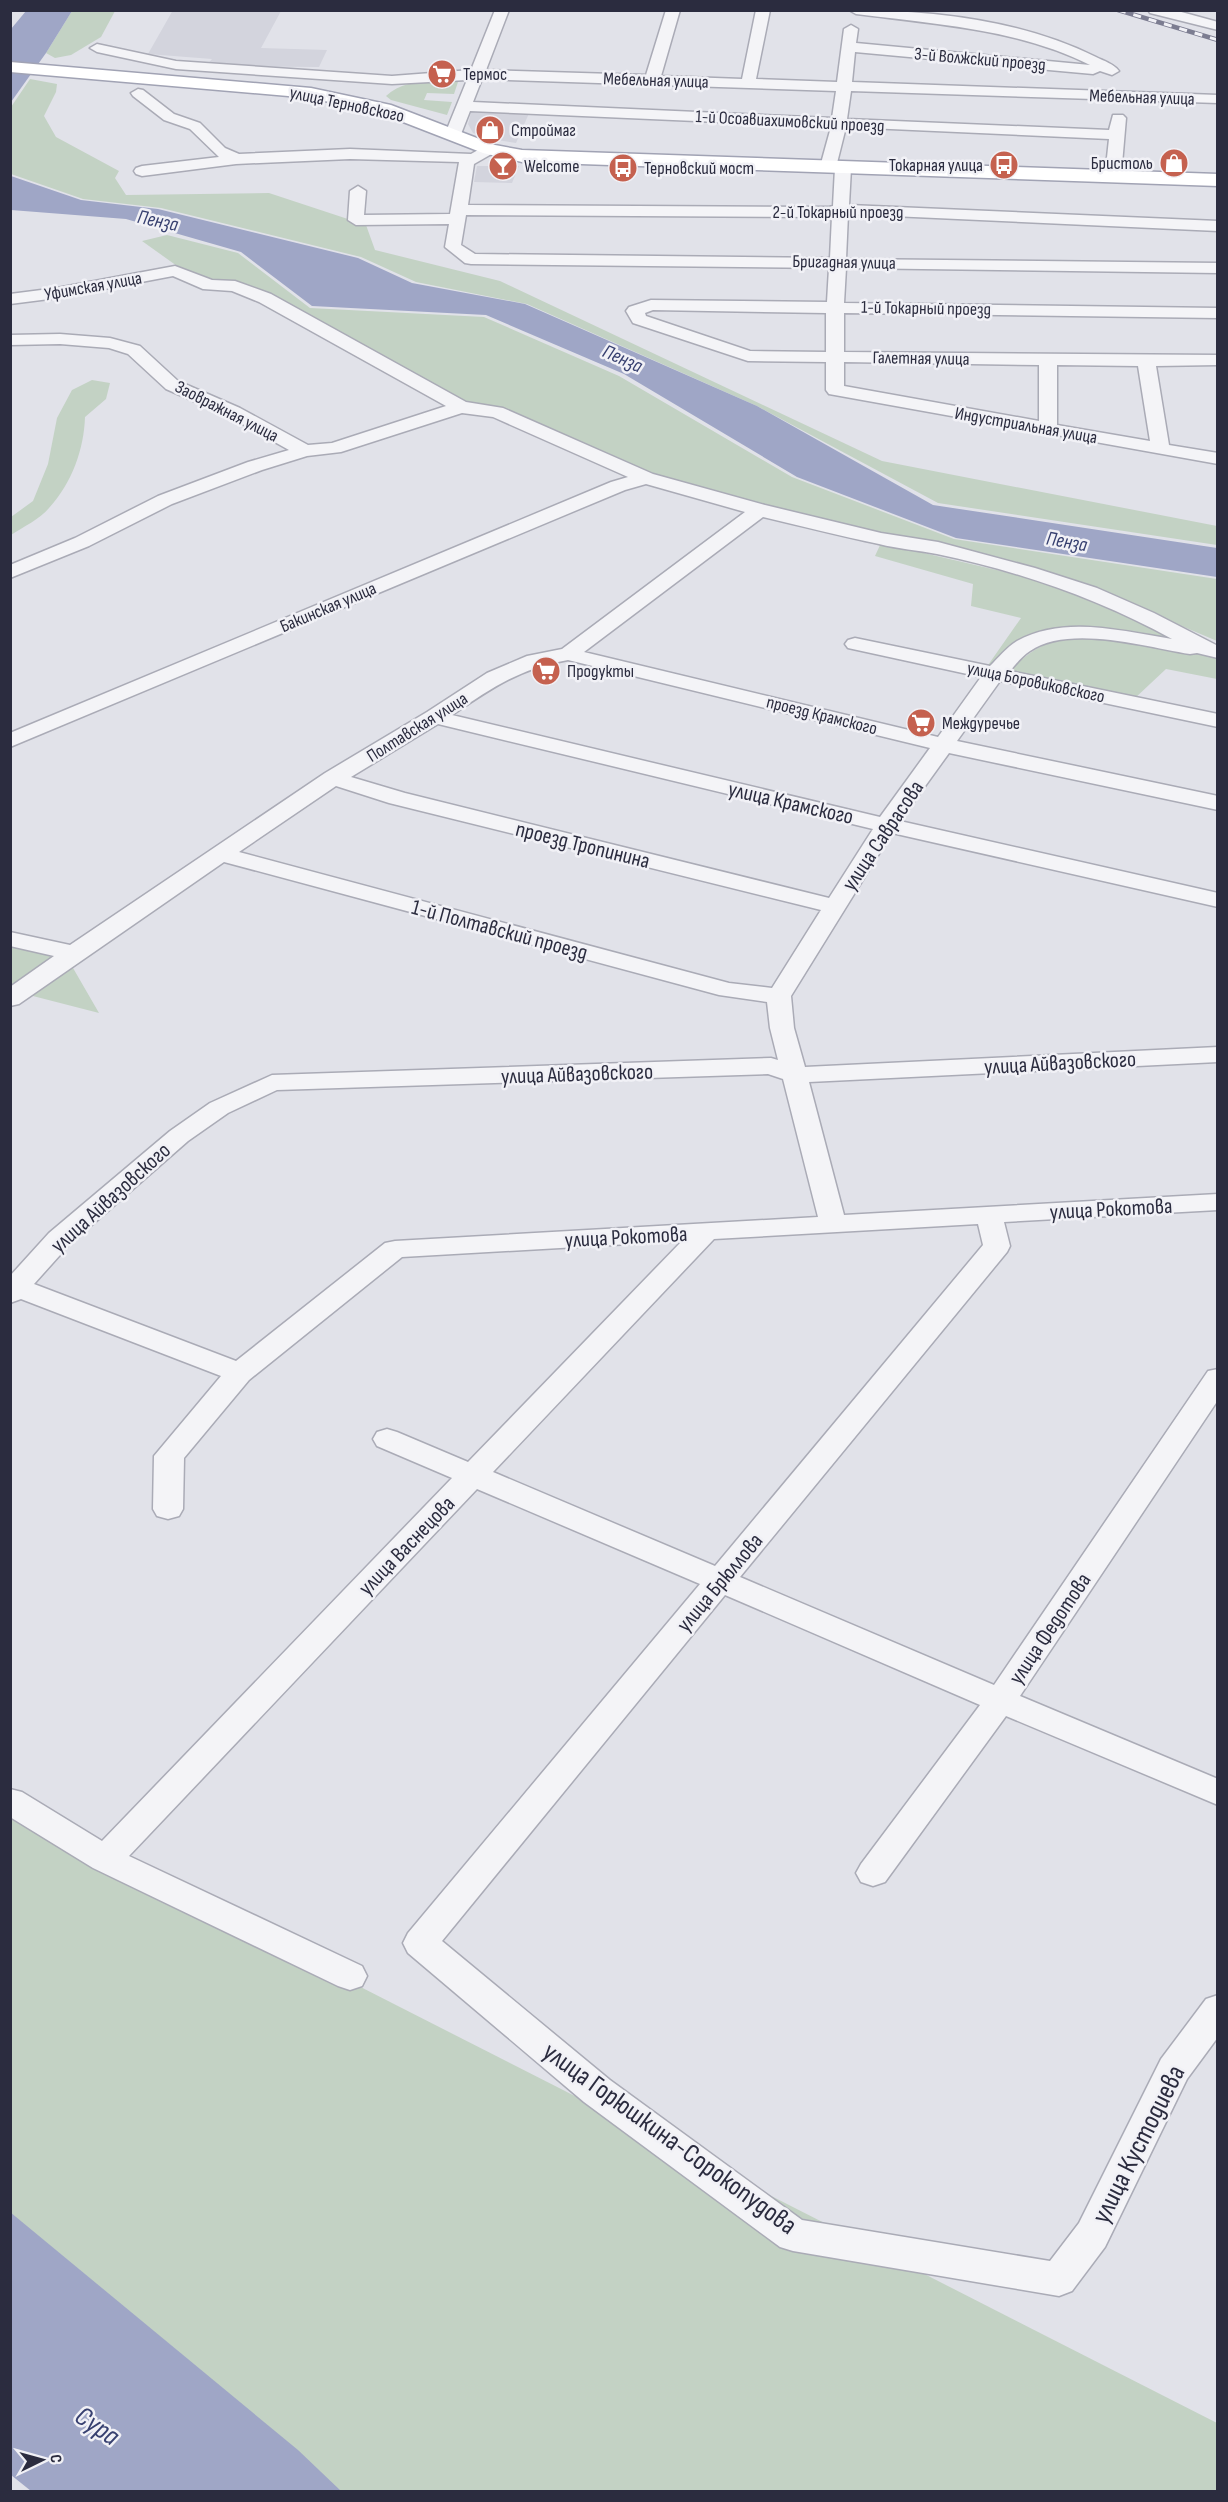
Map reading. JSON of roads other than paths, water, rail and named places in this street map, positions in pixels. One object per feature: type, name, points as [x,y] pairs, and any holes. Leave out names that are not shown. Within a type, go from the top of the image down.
[{"type":"main road","name":"улица Терновского","points":[[10,67],[253,86],[311,93],[363,103],[403,115],[490,149],[522,156],[1218,180]]},
{"type":"street","points":[[453,134],[502,10]]},
{"type":"street","points":[[652,81],[673,10]]},
{"type":"street","points":[[748,83],[763,10]]},
{"type":"street","points":[[836,357],[835,307],[840,209],[835,167],[855,10],[998,28],[1082,54],[1112,71],[1118,96],[1113,176]]},
{"type":"street","points":[[1155,10],[1218,26]]},
{"type":"street","name":"3-й Волжский проезд","points":[[849,47],[1112,71]]},
{"type":"street","name":"Мебельная улица","points":[[97,48],[176,65],[392,81],[406,78],[463,77],[475,74],[1218,99]]},
{"type":"street","points":[[363,103],[382,85],[392,81]]},
{"type":"street","points":[[138,93],[169,117],[195,126],[220,151],[236,159]]},
{"type":"street","name":"1-й Осоавиахимовский проезд","points":[[463,106],[1117,135]]},
{"type":"street","points":[[458,214],[467,162],[490,149]]},
{"type":"street","name":"улица Терновского","points":[[142,171],[236,159],[351,154],[471,158]]},
{"type":"street","name":"2-й Токарный проезд","points":[[358,191],[356,220],[458,214],[830,212],[840,209],[1218,226]]},
{"type":"street","name":"Бригадная улица","points":[[458,214],[453,247],[471,259],[1218,268]]},
{"type":"street","name":"Уфимская улица","points":[[10,299],[57,293],[175,271],[209,285],[235,286],[265,298],[460,407]]},
{"type":"street","name":"1-й Токарный проезд","points":[[635,311],[651,305],[1218,313]]},
{"type":"street","name":"Галетная улица","points":[[635,311],[639,319],[748,356],[1218,360]]},
{"type":"street","name":"Заовражная улица","points":[[12,340],[60,339],[110,343],[134,350],[172,385],[234,412],[305,451]]},
{"type":"street","name":"Индустриальная улица","points":[[836,357],[835,390],[1218,459]]},
{"type":"street","points":[[1047,360],[1048,429]]},
{"type":"street","points":[[1146,361],[1161,450]]},
{"type":"street","points":[[460,407],[498,412],[646,478],[760,510],[881,538],[938,548],[1028,572],[1090,592],[1147,616],[1213,651]]},
{"type":"street","name":"Заовражная улица","points":[[10,572],[82,542],[165,501],[255,466],[305,451],[334,448],[460,407]]},
{"type":"street","name":"Бакинская улица","points":[[10,741],[618,486],[646,478]]},
{"type":"street","name":"Полтавская улица","points":[[10,999],[79,963],[222,854],[333,778],[435,717],[494,677],[534,660],[568,654],[760,510]]},
{"type":"street","name":"улица Саврасова","points":[[779,996],[886,825],[994,674],[1023,645],[1055,634],[1092,632],[1213,651]]},
{"type":"street","name":"улица Боровиковского","points":[[855,644],[1218,721]]},
{"type":"street","name":"проезд Крамского","points":[[568,654],[943,745],[1218,803]]},
{"type":"street","name":"улица Крамского","points":[[435,717],[886,825],[1218,900]]},
{"type":"street","name":"проезд Тропинина","points":[[333,778],[396,798],[835,906]]},
{"type":"street","name":"1-й Полтавский проезд","points":[[222,854],[728,990],[779,996]]},
{"type":"street","points":[[10,939],[79,963]]},
{"type":"street","points":[[779,996],[782,1028],[832,1224]]},
{"type":"street","name":"улица Айвазовского","points":[[13,1290],[59,1239],[179,1136],[219,1108],[272,1083],[771,1066],[795,1075],[1218,1054]]},
{"type":"street","name":"улица Рокотова","points":[[168,1509],[169,1456],[240,1373],[395,1249],[1218,1202]]},
{"type":"street","name":"улица Брюллова","points":[[420,1943],[997,1246],[989,1215]]},
{"type":"street","name":"улица Васнецова","points":[[105,1859],[707,1231]]},
{"type":"street","points":[[13,1290],[240,1373]]},
{"type":"street","name":"улица Федотова","points":[[873,1873],[1000,1701],[1218,1378]]},
{"type":"street","points":[[387,1439],[1218,1793]]},
{"type":"street","points":[[10,1800],[105,1859],[350,1976]]},
{"type":"street","name":"улица Горюшкина-Сорокопудова","points":[[420,1943],[597,2091],[794,2235],[1059,2279]]},
{"type":"street","name":"улица Кустодиева","points":[[1059,2279],[1092,2235],[1174,2068],[1218,2009]]},
{"type":"water","points":[[26,11],[72,11],[11,102],[11,29]]},
{"type":"water","name":"Пенза","points":[[11,176],[81,200],[158,209],[358,258],[412,283],[525,304],[757,406],[933,505],[1217,548],[1217,577],[956,538],[797,477],[624,374],[486,315],[312,306],[241,252],[126,219],[11,210]]},
{"type":"water","name":"Сура","points":[[10,2212],[298,2450],[341,2491],[31,2491],[11,2475]]},
{"type":"railway","points":[[1118,10],[1218,40]]},
{"type":"place","name":"Термос","points":[[442,74]]},
{"type":"place","name":"Строймаг","points":[[490,130]]},
{"type":"place","name":"Бристоль","points":[[1174,163]]},
{"type":"place","name":"Токарная улица","points":[[1004,165]]},
{"type":"place","name":"Welcome","points":[[503,166]]},
{"type":"place","name":"Терновский мост","points":[[623,168]]},
{"type":"place","name":"Продукты","points":[[546,671]]},
{"type":"place","name":"Междуречье","points":[[921,723]]}]
